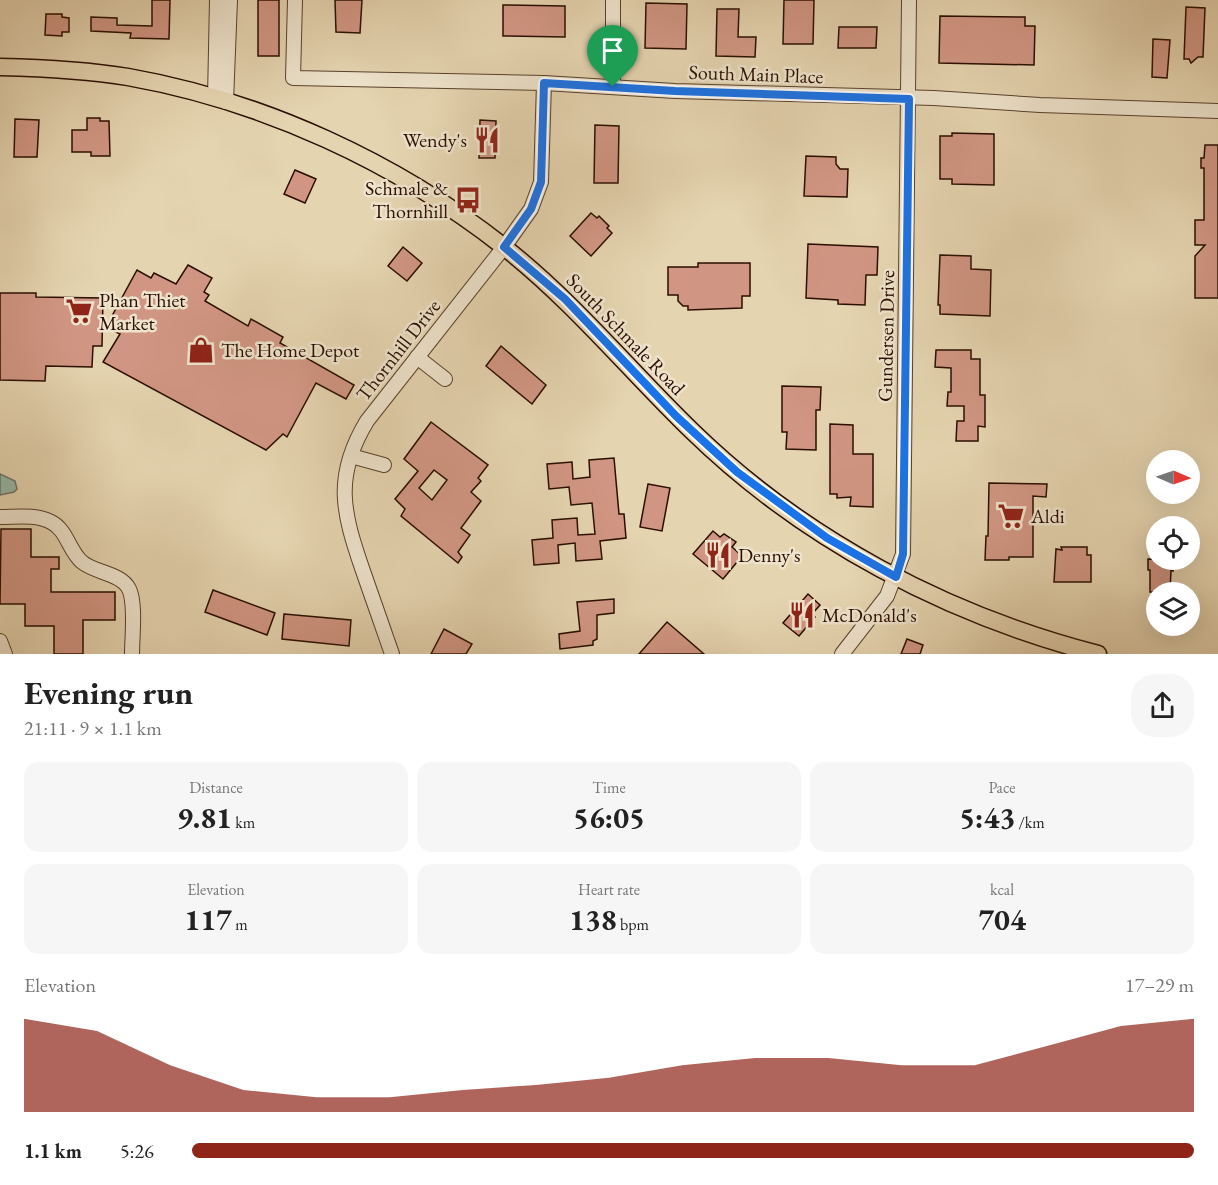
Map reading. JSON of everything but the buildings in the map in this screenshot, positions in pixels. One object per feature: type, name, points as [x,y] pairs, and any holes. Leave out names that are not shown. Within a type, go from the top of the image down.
[{"type":"main road","name":"South Schmale Road","points":[[0,67],[43,68],[120,76],[220,100],[310,133],[385,169],[450,208],[504,247],[571,305],[676,416],[737,472],[827,538],[931,595],[1006,627],[1098,654]]},
{"type":"street","points":[[217,0],[220,100]]},
{"type":"street","points":[[220,100],[231,0]]},
{"type":"street","name":"South Main Place","points":[[295,0],[293,78],[544,83],[675,91],[933,98],[1040,105],[1218,111]]},
{"type":"street","points":[[613,87],[614,0]]},
{"type":"street","name":"Gundersen Drive","points":[[842,654],[887,596],[903,554],[909,0]]},
{"type":"street","name":"Thornhill Drive","points":[[392,654],[353,542],[346,513],[344,488],[351,456],[359,434],[367,421],[504,247],[531,209],[541,182],[544,83]]},
{"type":"street","points":[[417,357],[445,379]]},
{"type":"street","points":[[351,456],[384,465]]},
{"type":"street","points":[[0,518],[40,518],[53,523],[61,529],[80,560],[88,567],[121,580],[128,586],[132,595],[132,654]]},
{"type":"street","points":[[0,641],[5,654]]},
{"type":"shaded area","points":[[0,474],[15,481],[17,489],[14,492],[0,495]]},
{"type":"place","name":"Wendy's","points":[[487,140]]},
{"type":"place","name":"Schmale & Thornhill","points":[[468,200]]},
{"type":"place","name":"Phan Thiet Market","points":[[79,311]]},
{"type":"place","name":"The Home Depot","points":[[201,350]]},
{"type":"place","name":"Aldi","points":[[1011,516]]},
{"type":"place","name":"Denny's","points":[[718,555]]},
{"type":"place","name":"McDonald's","points":[[802,615]]},
{"type":"route","points":[[544,83],[613,87],[909,99],[903,554],[896,577],[827,538],[737,472],[676,416],[565,299],[504,247],[531,209],[541,182],[544,83]]}]
